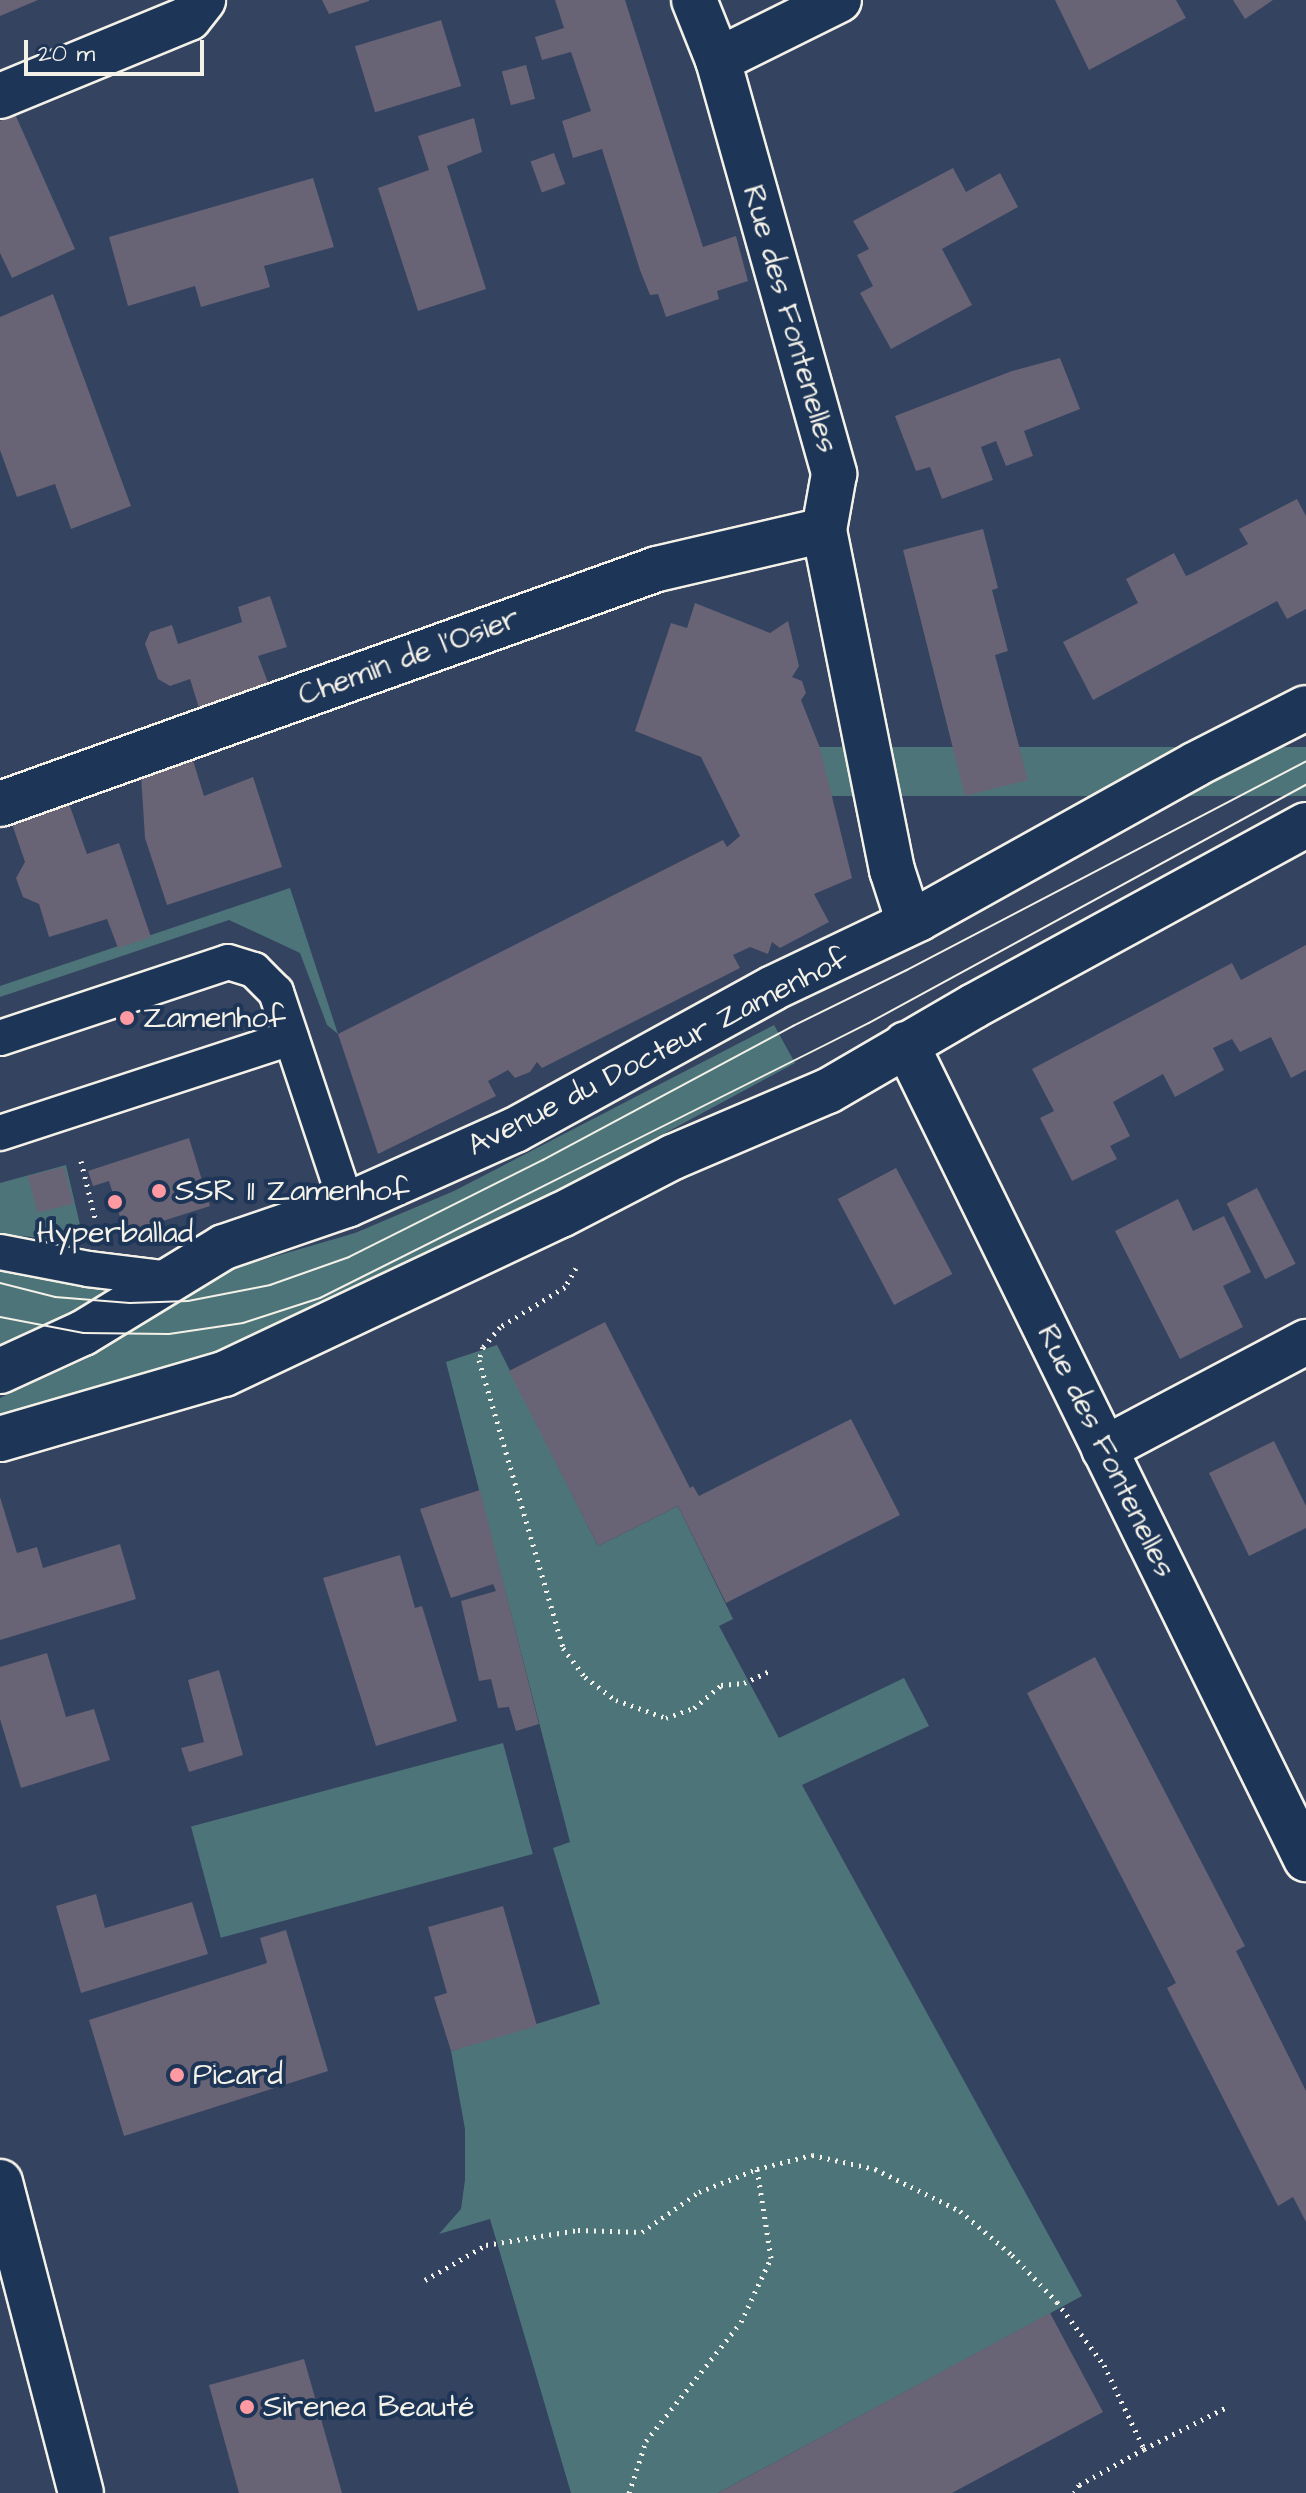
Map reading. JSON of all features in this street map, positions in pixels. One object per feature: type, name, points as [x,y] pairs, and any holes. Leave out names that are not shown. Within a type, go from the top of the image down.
[{"type":"street","points":[[0,96],[189,18],[203,0]]},
{"type":"street","name":"Rue des Fontenelles","points":[[694,0],[718,60],[834,474],[824,530],[892,870],[904,907],[918,919]]},
{"type":"street","points":[[718,60],[839,0]]},
{"type":"street","name":"Chemin de l'Osier","points":[[0,804],[657,569],[824,530]]},
{"type":"street","name":"Avenue du Docteur Zamenhof","points":[[0,1371],[83,1333],[224,1247],[347,1205],[515,1130],[773,988],[918,919],[1196,764],[1306,708]]},
{"type":"street","points":[[0,1439],[224,1374],[561,1215],[673,1157],[828,1091],[906,1044],[1306,825]]},
{"type":"street","name":"Rue des Fontenelles","points":[[906,1044],[1306,1859]]},
{"type":"street","points":[[1104,1449],[1306,1342]]},
{"type":"street","points":[[0,2182],[81,2493]]},
{"type":"lane","points":[[0,1038],[228,962],[254,970],[276,992],[347,1205]]},
{"type":"lane","points":[[0,1133],[291,1038]]},
{"type":"lane","points":[[0,1252],[171,1279]]},
{"type":"path","points":[[81,1161],[109,1271]]},
{"type":"path","points":[[561,1215],[576,1248],[576,1268],[571,1278],[565,1287],[500,1327],[483,1347],[479,1360],[563,1648],[585,1677],[616,1700],[666,1718],[694,1708],[721,1685],[744,1683],[770,1671]]},
{"type":"path","points":[[425,2280],[486,2245],[578,2230],[642,2232],[699,2192],[757,2169],[812,2155],[875,2169],[960,2211],[1012,2255],[1057,2302],[1104,2365],[1144,2449]]},
{"type":"path","points":[[629,2493],[646,2441],[741,2322],[771,2258],[757,2169]]},
{"type":"path","points":[[1074,2493],[1079,2485],[1227,2407]]},
{"type":"green space","points":[[741,747],[1306,747],[1306,796],[741,796]]},
{"type":"green space","points":[[290,888],[338,1034],[327,1025],[300,953],[229,920],[0,997],[0,986]]},
{"type":"green space","points":[[774,1025],[795,1063],[346,1305],[247,1347],[0,1421],[0,1398],[86,1359],[197,1286],[228,1270],[355,1233],[454,1191]]},
{"type":"green space","points":[[66,1165],[84,1242],[0,1234],[0,1183]]},
{"type":"green space","points":[[0,1269],[120,1286],[24,1340],[0,1349]]},
{"type":"green space","points":[[497,1345],[598,1546],[678,1506],[733,1619],[719,1626],[779,1738],[904,1678],[929,1726],[802,1785],[1082,2296],[718,2493],[571,2493],[490,2219],[439,2234],[461,2209],[465,2180],[465,2129],[451,2051],[600,2004],[553,1848],[570,1842],[446,1362]]},
{"type":"green space","points":[[503,1743],[533,1854],[221,1938],[191,1827]]},
{"type":"building","points":[[0,0],[38,0],[0,16]]},
{"type":"building","points":[[322,0],[369,0],[369,1],[329,14]]},
{"type":"building","points":[[555,0],[625,0],[703,247],[736,236],[748,281],[717,291],[719,299],[666,317],[658,294],[650,295],[640,270],[602,149],[573,158],[562,121],[591,111],[571,52],[542,60],[535,37],[564,28]]},
{"type":"building","points":[[1055,0],[1176,0],[1186,18],[1089,70]]},
{"type":"building","points":[[1233,0],[1273,0],[1245,19]]},
{"type":"building","points":[[441,20],[461,86],[375,112],[355,46]]},
{"type":"building","points":[[526,65],[535,99],[511,105],[502,71]]},
{"type":"building","points":[[15,114],[75,249],[12,278],[0,253],[0,121]]},
{"type":"building","points":[[474,118],[482,152],[447,166],[486,289],[418,311],[378,188],[429,170],[418,136]]},
{"type":"building","points":[[554,153],[565,184],[542,193],[531,162]]},
{"type":"building","points":[[953,168],[966,192],[1000,173],[1018,207],[942,249],[972,305],[891,349],[860,293],[873,286],[857,255],[869,249],[853,221]]},
{"type":"building","points":[[313,178],[334,247],[264,266],[270,287],[201,307],[195,286],[128,306],[109,237]]},
{"type":"building","points":[[53,294],[131,506],[71,529],[55,484],[17,497],[0,450],[0,317]]},
{"type":"building","points":[[1060,358],[1080,409],[1024,431],[1033,456],[1006,466],[996,441],[981,447],[993,480],[942,499],[930,467],[916,471],[895,416],[1012,371]]},
{"type":"building","points":[[1297,499],[1306,516],[1306,609],[1287,619],[1277,601],[1093,700],[1063,642],[1138,603],[1126,579],[1174,553],[1186,576],[1193,573],[1248,544],[1239,529]]},
{"type":"building","points":[[983,529],[998,588],[992,590],[1008,651],[995,655],[1028,780],[965,796],[903,550]]},
{"type":"building","points":[[270,596],[287,647],[258,656],[270,688],[200,711],[190,679],[170,686],[158,679],[145,644],[150,632],[172,625],[178,644],[242,622],[238,607]]},
{"type":"building","points":[[695,603],[770,633],[788,621],[799,666],[792,677],[802,681],[806,693],[801,700],[820,748],[852,878],[814,894],[829,922],[780,948],[772,942],[768,954],[750,947],[733,955],[740,968],[542,1068],[537,1062],[530,1072],[515,1078],[508,1070],[488,1081],[496,1096],[378,1154],[338,1034],[723,840],[727,847],[740,836],[701,757],[635,731],[671,623],[687,628]]},
{"type":"building","points":[[192,757],[204,796],[253,777],[282,867],[167,905],[145,838],[141,775]]},
{"type":"building","points":[[68,801],[87,854],[119,843],[151,937],[118,948],[107,919],[49,937],[39,904],[23,897],[16,878],[25,862],[11,821]]},
{"type":"building","points":[[1306,945],[1306,1070],[1291,1078],[1271,1037],[1240,1052],[1232,1039],[1213,1048],[1224,1070],[1175,1097],[1163,1074],[1113,1102],[1130,1136],[1110,1146],[1117,1159],[1072,1181],[1040,1118],[1054,1111],[1032,1069],[1232,963],[1241,980]]},
{"type":"building","name":"SSR 11 Zamenhof","points":[[189,1138],[210,1206],[125,1233],[109,1181],[93,1186],[88,1171]]},
{"type":"building","points":[[64,1167],[73,1204],[37,1213],[28,1176]]},
{"type":"building","points":[[896,1168],[952,1274],[894,1305],[838,1199]]},
{"type":"building","points":[[1257,1188],[1296,1264],[1265,1279],[1227,1203]]},
{"type":"building","points":[[1178,1199],[1193,1231],[1224,1216],[1251,1272],[1223,1286],[1243,1327],[1180,1359],[1115,1231]]},
{"type":"building","points":[[605,1322],[690,1488],[693,1486],[699,1496],[851,1419],[900,1515],[726,1603],[678,1506],[598,1546],[509,1371]]},
{"type":"building","points":[[1274,1441],[1306,1506],[1306,1528],[1249,1556],[1209,1473]]},
{"type":"building","points":[[480,1490],[539,1724],[516,1731],[509,1707],[498,1708],[491,1679],[479,1681],[461,1601],[496,1591],[493,1584],[451,1598],[420,1509]]},
{"type":"building","points":[[0,1497],[17,1553],[37,1547],[43,1568],[120,1544],[136,1599],[0,1640]]},
{"type":"building","points":[[400,1555],[415,1608],[422,1606],[457,1721],[376,1746],[323,1578]]},
{"type":"building","points":[[47,1653],[66,1717],[94,1709],[110,1760],[21,1788],[0,1719],[0,1667]]},
{"type":"building","points":[[1095,1657],[1245,1946],[1236,1951],[1306,2091],[1306,2222],[1293,2197],[1278,2206],[1167,1988],[1176,1983],[1027,1693]]},
{"type":"building","points":[[219,1670],[243,1755],[189,1772],[181,1748],[204,1742],[188,1680]]},
{"type":"building","points":[[96,1894],[105,1928],[192,1902],[208,1954],[81,1993],[56,1906]]},
{"type":"building","points":[[503,1906],[537,2026],[451,2051],[434,1997],[447,1993],[428,1927]]},
{"type":"building","points":[[286,1930],[328,2071],[124,2136],[89,2020],[267,1963],[260,1938]]},
{"type":"building","points":[[1050,2313],[1103,2412],[952,2493],[718,2493]]},
{"type":"building","points":[[304,2359],[342,2493],[239,2493],[209,2385]]},
{"type":"tram line","points":[[0,1283],[55,1297],[130,1303],[188,1301],[270,1285],[349,1257],[543,1160],[793,1026],[907,970],[1306,761]]},
{"type":"tram line","points":[[0,1317],[83,1333],[169,1334],[243,1323],[320,1298],[869,1023],[1306,785]]},
{"type":"place","name":"Zamenhof","points":[[127,1018]]},
{"type":"place","name":"SSR 11 Zamenhof","points":[[159,1191]]},
{"type":"place","name":"Hyperballad","points":[[115,1202]]},
{"type":"place","name":"Picard","points":[[177,2075]]},
{"type":"place","name":"Sirenea Beauté","points":[[247,2407]]}]
